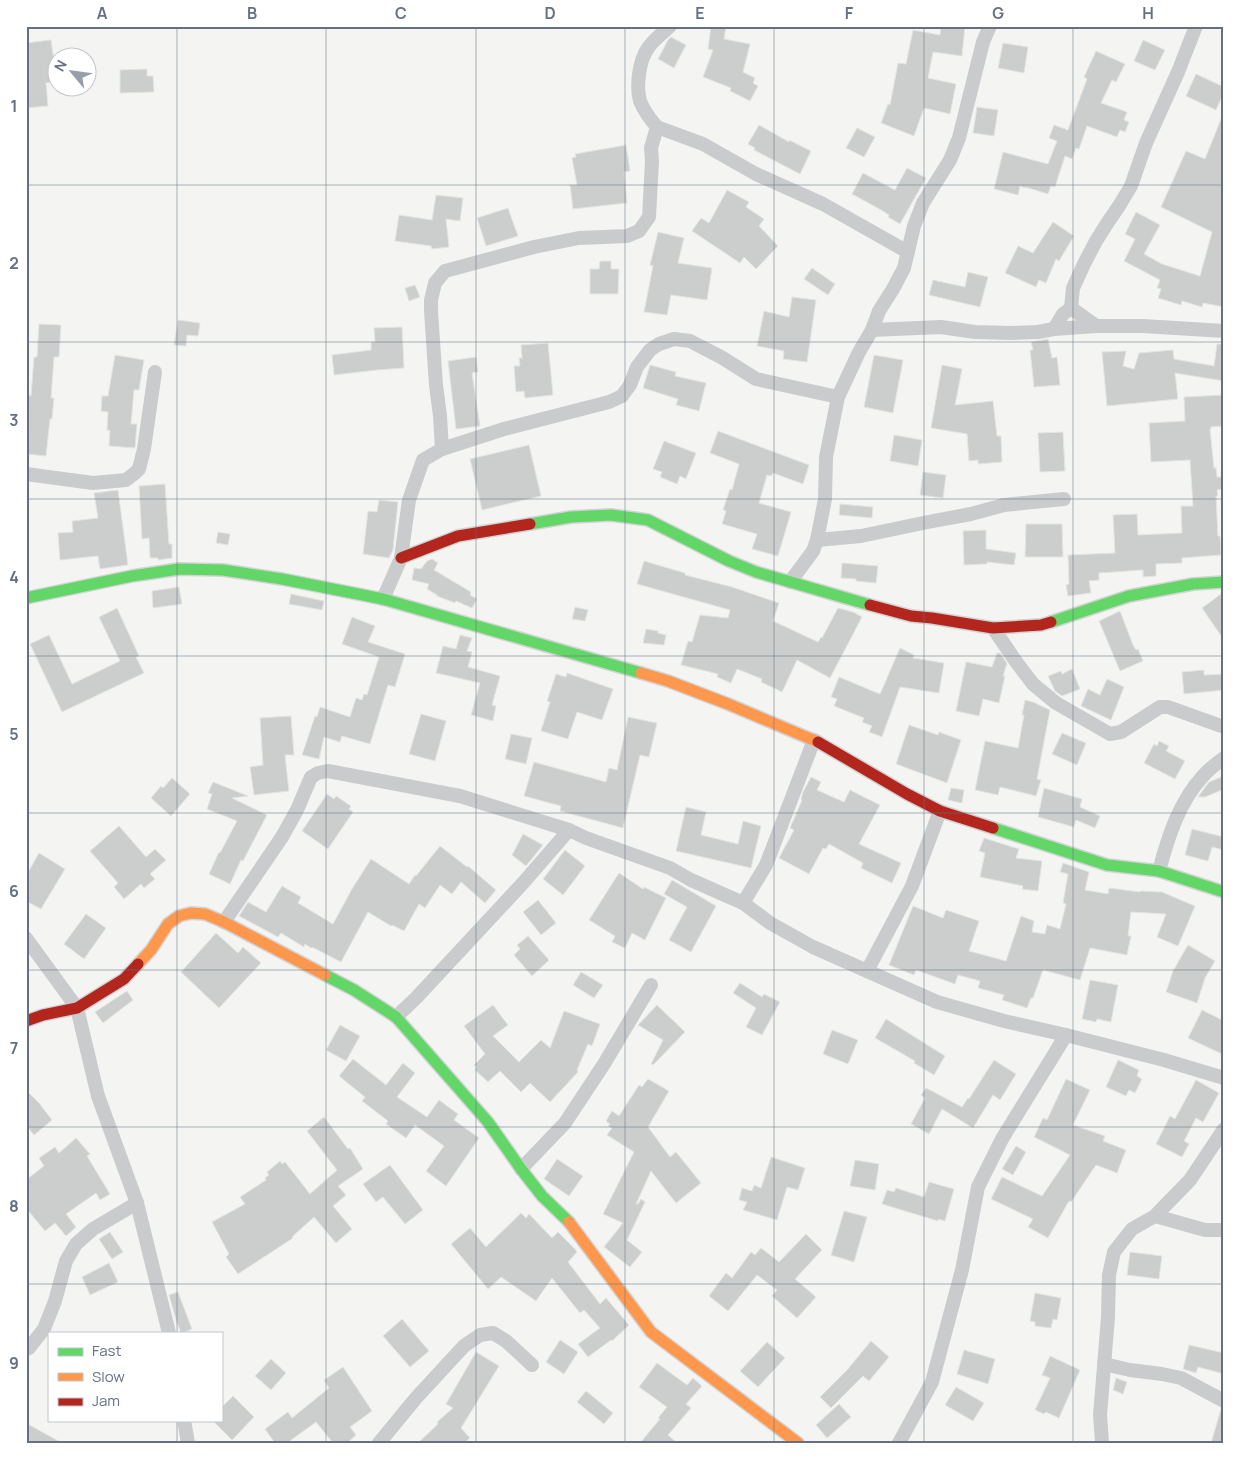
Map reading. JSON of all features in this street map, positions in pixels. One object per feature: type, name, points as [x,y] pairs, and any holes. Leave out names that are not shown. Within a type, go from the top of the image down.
[{"type":"street","points":[[670,26],[647,48],[640,65],[639,99],[646,113],[657,127],[703,144],[756,174],[823,204],[908,252]]},
{"type":"street","points":[[790,582],[813,551],[817,540],[825,499],[826,458],[838,397],[859,352],[904,268],[914,226],[923,203],[950,160],[959,138],[983,42],[990,26]]},
{"type":"street","points":[[1054,329],[1063,314],[1071,308],[1073,288],[1084,264],[1096,241],[1131,186],[1146,142],[1178,72],[1196,26]]},
{"type":"street","points":[[442,449],[431,312],[434,283],[445,271],[534,248],[579,238],[627,236],[639,231],[649,217],[652,168],[651,148],[657,127]]},
{"type":"street","points":[[1071,308],[1096,326]]},
{"type":"street","points":[[872,330],[941,327],[975,332],[1011,333],[1096,326],[1143,326],[1224,331]]},
{"type":"street","points":[[383,599],[402,558],[409,500],[423,460],[442,449],[504,428],[610,402],[622,396],[630,385],[637,367],[650,350],[658,344],[674,339],[690,341],[721,357],[756,379],[838,397]]},
{"type":"street","points":[[26,474],[93,483],[126,480],[139,470],[144,449],[155,372]]},
{"type":"street","points":[[817,540],[861,536],[971,514],[1004,505],[1064,499]]},
{"type":"street","points":[[402,558],[458,536],[571,516],[611,515],[648,520],[729,561],[756,572],[910,616],[993,628],[1042,625],[1129,596],[1193,584],[1224,582]]},
{"type":"street","points":[[26,598],[132,576],[179,569],[223,570],[282,579],[383,599],[668,681],[814,740],[940,811],[1107,865],[1159,871],[1224,892]]},
{"type":"street","points":[[993,628],[1034,684],[1056,703],[1110,734],[1121,732],[1160,707],[1168,707],[1224,727]]},
{"type":"street","points":[[743,903],[766,865],[814,740]]},
{"type":"street","points":[[1159,871],[1168,838],[1186,797],[1204,775],[1224,758]]},
{"type":"street","points":[[224,922],[282,837],[297,810],[311,777],[318,772],[328,771],[350,774],[460,796],[569,830],[594,842],[656,865],[670,868],[691,880],[743,903],[770,922],[813,947],[937,1002],[1004,1022],[1066,1035],[1164,1060],[1224,1078]]},
{"type":"street","points":[[867,971],[912,886],[940,811]]},
{"type":"street","points":[[396,1017],[523,883],[569,830]]},
{"type":"street","points":[[26,1020],[77,1008],[124,979],[151,950],[168,924],[179,916],[191,913],[205,914],[224,922],[354,990],[396,1017],[488,1122],[542,1196],[571,1224],[652,1332],[798,1443]]},
{"type":"street","points":[[26,938],[77,1008],[98,1096],[137,1203],[170,1332]]},
{"type":"street","points":[[521,1169],[565,1123],[604,1064],[651,985]]},
{"type":"street","points":[[899,1443],[932,1382],[962,1270],[978,1188],[1002,1139],[1066,1035]]},
{"type":"street","points":[[1102,1443],[1100,1415],[1108,1317],[1109,1275],[1114,1252],[1132,1229],[1155,1216],[1190,1180],[1224,1128]]},
{"type":"street","points":[[26,1349],[29,1348],[44,1329],[55,1301],[66,1261],[76,1244],[93,1229],[137,1203]]},
{"type":"street","points":[[1155,1216],[1205,1230],[1224,1230]]},
{"type":"street","points":[[379,1443],[416,1398],[464,1346],[480,1335],[493,1333],[506,1341],[532,1365]]},
{"type":"street","points":[[1104,1364],[1181,1378],[1224,1401]]},
{"type":"street","points":[[184,1422],[188,1443]]},
{"type":"building","points":[[711,26],[726,26],[724,39],[750,44],[743,72],[755,78],[753,83],[758,86],[750,101],[730,91],[731,88],[703,77],[713,50],[708,49]]},
{"type":"building","points":[[941,26],[965,26],[962,56],[933,52],[928,78],[956,84],[950,114],[924,108],[914,136],[881,123],[888,104],[890,105],[898,63],[906,64],[913,30],[940,35]]},
{"type":"building","points":[[671,37],[686,45],[674,68],[658,59]]},
{"type":"building","points":[[51,40],[52,48],[48,48],[48,83],[46,83],[48,106],[26,108],[26,43]]},
{"type":"building","points":[[1143,40],[1165,50],[1155,70],[1134,61]]},
{"type":"building","points":[[1003,43],[1028,47],[1024,73],[998,68]]},
{"type":"building","points":[[1096,51],[1125,64],[1116,82],[1112,80],[1101,103],[1127,112],[1124,120],[1129,122],[1125,132],[1120,130],[1117,137],[1087,126],[1079,149],[1076,148],[1072,159],[1065,156],[1055,187],[1051,186],[1048,194],[1020,186],[1018,195],[994,189],[1003,152],[1048,164],[1057,141],[1049,138],[1054,125],[1068,130],[1087,79],[1084,77]]},
{"type":"building","points":[[147,69],[147,76],[153,76],[154,92],[120,93],[120,70]]},
{"type":"building","points":[[1196,74],[1224,87],[1224,92],[1216,110],[1186,96]]},
{"type":"building","points":[[977,107],[998,110],[994,136],[973,133]]},
{"type":"building","points":[[1223,114],[1224,307],[1203,303],[1202,307],[1182,301],[1181,305],[1158,298],[1161,289],[1157,288],[1160,280],[1124,261],[1135,239],[1125,234],[1136,212],[1160,225],[1144,254],[1162,264],[1200,276],[1212,232],[1161,207],[1186,151],[1205,159]]},
{"type":"building","points":[[759,125],[789,142],[789,140],[811,151],[800,174],[754,150],[755,148],[748,144]]},
{"type":"building","points":[[857,128],[875,137],[864,157],[846,148]]},
{"type":"building","points":[[626,145],[630,171],[624,172],[627,203],[573,209],[570,185],[577,185],[572,158],[576,157],[575,154]]},
{"type":"building","points":[[907,168],[926,178],[900,224],[888,217],[889,215],[883,211],[852,194],[863,173],[895,190]]},
{"type":"building","points":[[727,190],[749,202],[746,207],[764,219],[759,226],[778,246],[756,269],[744,257],[740,263],[692,231],[701,218],[709,223]]},
{"type":"building","points":[[436,195],[463,198],[460,221],[446,219],[449,247],[432,249],[431,246],[395,241],[399,215],[432,220]]},
{"type":"building","points":[[508,208],[518,236],[486,246],[477,218]]},
{"type":"building","points":[[1053,222],[1074,236],[1059,261],[1056,259],[1046,283],[1039,280],[1036,287],[1005,273],[1018,246],[1033,253]]},
{"type":"building","points":[[658,232],[684,238],[678,263],[712,268],[707,300],[671,295],[667,315],[644,312],[653,266],[650,265]]},
{"type":"building","points":[[600,261],[611,261],[611,269],[619,269],[618,294],[590,294],[590,269],[599,269]]},
{"type":"building","points":[[812,268],[835,284],[828,295],[804,279]]},
{"type":"building","points":[[968,272],[988,277],[980,307],[929,295],[933,280],[965,287]]},
{"type":"building","points":[[415,285],[420,297],[409,301],[405,288]]},
{"type":"building","points":[[792,297],[816,300],[807,362],[783,359],[784,351],[757,346],[764,311],[789,317]]},
{"type":"building","points":[[178,320],[200,323],[198,336],[187,335],[186,346],[174,345]]},
{"type":"building","points":[[39,324],[61,325],[59,357],[54,357],[51,398],[54,398],[46,456],[26,454],[26,410],[28,395],[31,396],[34,357],[37,357]]},
{"type":"building","points":[[402,327],[404,368],[334,375],[332,355],[371,350],[371,342],[375,342],[374,328]]},
{"type":"building","points":[[1048,339],[1052,358],[1057,357],[1060,385],[1034,387],[1030,350],[1033,350],[1031,342]]},
{"type":"building","points":[[548,343],[553,395],[525,398],[524,391],[516,392],[514,366],[520,366],[519,358],[522,358],[521,345]]},
{"type":"building","points":[[1217,344],[1224,344],[1224,381],[1175,373],[1178,399],[1107,406],[1102,352],[1126,351],[1123,366],[1134,369],[1139,353],[1173,350],[1174,359],[1214,366]]},
{"type":"building","points":[[115,355],[144,360],[139,390],[134,390],[131,424],[137,424],[135,448],[109,446],[110,431],[107,430],[108,412],[101,411],[102,396],[108,396]]},
{"type":"building","points":[[874,355],[903,360],[893,413],[864,407]]},
{"type":"building","points":[[476,357],[478,372],[472,373],[480,426],[456,429],[448,361]]},
{"type":"building","points":[[650,365],[676,372],[675,376],[706,383],[699,411],[676,405],[678,399],[643,388]]},
{"type":"building","points":[[942,365],[962,369],[955,405],[993,401],[997,436],[1001,436],[1002,462],[978,464],[978,460],[969,461],[967,434],[931,428]]},
{"type":"building","points":[[1224,395],[1224,426],[1211,427],[1210,429],[1214,468],[1216,468],[1217,477],[1223,477],[1224,489],[1217,490],[1218,496],[1216,496],[1221,555],[1182,558],[1182,563],[1156,564],[1156,576],[1143,577],[1143,570],[1099,573],[1099,580],[1089,581],[1091,593],[1068,596],[1066,585],[1069,584],[1068,555],[1115,553],[1113,515],[1137,514],[1138,535],[1182,533],[1181,506],[1193,506],[1190,460],[1151,462],[1149,423],[1185,421],[1184,397]]},
{"type":"building","points":[[718,431],[809,465],[803,484],[773,473],[771,476],[767,475],[759,503],[791,512],[778,556],[752,549],[757,534],[722,524],[726,511],[723,510],[730,489],[732,490],[739,464],[710,453]]},
{"type":"building","points":[[1063,432],[1065,471],[1040,472],[1038,433]]},
{"type":"building","points":[[894,435],[922,440],[918,466],[890,461]]},
{"type":"building","points":[[664,441],[696,453],[686,479],[680,476],[677,484],[660,477],[662,472],[653,469]]},
{"type":"building","points":[[529,445],[541,496],[482,510],[470,459]]},
{"type":"building","points":[[923,472],[946,475],[943,498],[920,495]]},
{"type":"building","points":[[165,484],[169,544],[172,544],[172,558],[158,560],[158,558],[150,558],[149,538],[142,539],[139,486]]},
{"type":"building","points":[[118,490],[128,565],[100,569],[98,556],[60,560],[58,533],[73,532],[72,521],[98,518],[94,493]]},
{"type":"building","points":[[379,500],[398,502],[393,550],[389,558],[363,554],[368,511],[377,512]]},
{"type":"building","points":[[840,504],[873,507],[872,518],[839,515]]},
{"type":"building","points":[[1026,524],[1062,524],[1063,557],[1025,557]]},
{"type":"building","points":[[986,530],[986,549],[1016,553],[1014,565],[987,562],[987,564],[964,565],[963,531]]},
{"type":"building","points":[[218,532],[230,534],[228,545],[216,543]]},
{"type":"building","points":[[432,559],[438,563],[434,570],[471,592],[470,595],[477,599],[472,608],[437,596],[427,589],[429,584],[412,580],[414,568],[421,569],[427,561]]},
{"type":"building","points":[[644,561],[779,603],[773,621],[818,642],[838,608],[853,612],[862,617],[830,678],[797,660],[782,692],[761,682],[762,679],[737,669],[731,683],[717,677],[718,674],[681,665],[688,641],[692,642],[700,615],[728,618],[730,610],[637,584]]},
{"type":"building","points":[[842,563],[878,566],[876,583],[841,578]]},
{"type":"building","points":[[179,587],[182,604],[153,608],[152,591]]},
{"type":"building","points":[[291,594],[324,601],[322,610],[289,604]]},
{"type":"building","points":[[1221,594],[1224,594],[1224,640],[1202,608]]},
{"type":"building","points":[[575,607],[588,610],[585,621],[572,619]]},
{"type":"building","points":[[117,608],[139,656],[136,657],[144,673],[62,712],[30,644],[49,635],[72,684],[120,661],[99,617]]},
{"type":"building","points":[[1120,611],[1133,645],[1136,650],[1138,649],[1143,661],[1120,671],[1099,621]]},
{"type":"building","points":[[352,617],[375,626],[368,642],[405,654],[395,687],[388,685],[370,744],[342,736],[340,742],[324,737],[319,759],[302,755],[315,716],[317,717],[320,707],[350,717],[356,698],[362,700],[364,694],[367,695],[379,657],[342,644]]},
{"type":"building","points":[[646,629],[658,631],[658,633],[666,635],[664,645],[643,643]]},
{"type":"building","points":[[460,635],[472,638],[467,651],[472,652],[468,667],[500,676],[492,705],[496,706],[493,721],[471,715],[480,683],[436,673],[443,646],[456,649]]},
{"type":"building","points":[[900,648],[914,655],[913,658],[944,663],[939,693],[900,687],[882,737],[869,732],[872,726],[862,722],[864,718],[834,706],[837,699],[831,697],[839,677],[880,694]]},
{"type":"building","points":[[997,653],[1000,653],[1007,663],[999,703],[983,699],[979,716],[956,711],[966,662],[992,667]]},
{"type":"building","points":[[1072,669],[1080,689],[1062,696],[1055,691],[1048,676],[1061,671],[1062,674]]},
{"type":"building","points":[[1204,670],[1204,675],[1224,674],[1224,690],[1184,694],[1182,672]]},
{"type":"building","points":[[567,673],[613,689],[602,720],[577,712],[568,739],[541,731],[550,702],[547,701],[556,674],[566,677]]},
{"type":"building","points":[[1107,679],[1124,687],[1111,720],[1081,706],[1088,689],[1100,695]]},
{"type":"building","points":[[1025,700],[1050,710],[1037,779],[1041,780],[1036,796],[1000,787],[998,795],[975,790],[985,741],[1018,748]]},
{"type":"building","points":[[421,714],[446,721],[435,761],[409,754]]},
{"type":"building","points":[[291,716],[294,755],[285,755],[289,791],[254,795],[250,767],[263,765],[260,718]]},
{"type":"building","points":[[628,717],[657,723],[649,757],[640,755],[623,828],[560,811],[561,806],[524,796],[534,762],[606,782],[609,768],[617,770]]},
{"type":"building","points":[[909,725],[938,735],[939,732],[961,740],[947,783],[896,764]]},
{"type":"building","points":[[1062,733],[1086,743],[1077,765],[1052,754]]},
{"type":"building","points":[[511,734],[532,738],[526,764],[505,759]]},
{"type":"building","points":[[1159,741],[1169,746],[1166,751],[1185,761],[1175,779],[1144,763],[1154,744],[1157,746]]},
{"type":"building","points":[[1224,776],[1224,789],[1205,797],[1198,797],[1209,782]]},
{"type":"building","points":[[811,777],[821,782],[817,790],[844,802],[850,790],[880,805],[859,844],[901,863],[892,883],[861,868],[863,863],[829,844],[826,849],[823,848],[809,874],[779,858],[794,830],[790,828],[802,800],[803,792]]},
{"type":"building","points":[[172,778],[190,794],[171,816],[151,798],[161,786],[163,788]]},
{"type":"building","points":[[213,782],[248,796],[232,798],[267,815],[243,861],[241,860],[230,884],[209,874],[237,821],[207,809],[212,794],[208,793]]},
{"type":"building","points":[[951,788],[964,790],[962,803],[948,800]]},
{"type":"building","points":[[1044,788],[1082,799],[1080,807],[1100,816],[1095,828],[1076,820],[1074,827],[1038,817]]},
{"type":"building","points":[[327,794],[334,799],[336,796],[351,806],[349,809],[353,812],[328,849],[302,831]]},
{"type":"building","points":[[686,807],[706,812],[701,835],[738,844],[743,821],[761,826],[751,868],[676,851]]},
{"type":"building","points":[[119,826],[146,857],[155,849],[166,860],[150,874],[155,879],[144,888],[141,884],[124,899],[114,887],[118,883],[90,851]]},
{"type":"building","points":[[1192,829],[1224,837],[1224,850],[1212,847],[1208,861],[1185,855]]},
{"type":"building","points":[[523,834],[543,845],[526,866],[512,855]]},
{"type":"building","points":[[984,838],[1019,849],[1016,858],[1042,861],[1038,891],[1022,889],[1023,886],[980,877],[985,853],[979,851]]},
{"type":"building","points":[[440,846],[468,866],[496,890],[485,903],[461,882],[452,894],[440,885],[425,908],[419,904],[404,931],[391,926],[368,912],[341,962],[305,944],[304,947],[281,933],[278,937],[239,916],[248,902],[266,912],[282,886],[301,897],[298,903],[333,924],[371,859],[409,884]]},
{"type":"building","points":[[565,850],[585,866],[563,895],[543,879]]},
{"type":"building","points":[[39,853],[65,869],[41,909],[26,901],[26,876]]},
{"type":"building","points":[[1063,863],[1089,872],[1085,890],[1108,894],[1109,888],[1140,892],[1162,892],[1195,906],[1178,946],[1157,937],[1166,914],[1131,912],[1128,936],[1131,936],[1127,955],[1090,948],[1080,980],[1043,970],[1033,998],[1031,998],[1027,1008],[1002,1000],[1004,995],[978,988],[980,981],[958,975],[955,984],[916,970],[914,975],[889,965],[913,906],[943,918],[946,910],[979,921],[969,951],[1006,961],[1021,916],[1034,921],[1032,932],[1045,934],[1047,925],[1060,929],[1066,904],[1063,903],[1068,874],[1060,872]]},
{"type":"building","points":[[619,873],[643,889],[644,887],[666,898],[645,940],[632,933],[625,948],[612,942],[615,936],[589,920]]},
{"type":"building","points":[[672,880],[716,906],[691,952],[669,940],[687,907],[664,894]]},
{"type":"building","points":[[538,900],[556,923],[541,935],[523,912]]},
{"type":"building","points":[[86,914],[106,928],[84,959],[64,944]]},
{"type":"building","points":[[216,933],[238,953],[243,947],[261,963],[219,1008],[181,972]]},
{"type":"building","points":[[528,936],[549,960],[532,976],[514,955],[520,949],[517,945]]},
{"type":"building","points":[[1188,945],[1215,961],[1205,978],[1197,1003],[1166,992],[1173,971]]},
{"type":"building","points":[[581,972],[603,985],[594,998],[573,985]]},
{"type":"building","points":[[1090,980],[1118,985],[1111,1022],[1097,1019],[1096,1022],[1082,1019]]},
{"type":"building","points":[[740,983],[762,997],[764,994],[780,1002],[762,1035],[746,1027],[756,1008],[733,993]]},
{"type":"building","points":[[127,991],[133,1000],[103,1023],[95,1012]]},
{"type":"building","points":[[493,1005],[508,1025],[493,1036],[519,1062],[541,1040],[550,1048],[564,1011],[600,1024],[592,1046],[588,1044],[577,1070],[578,1072],[550,1102],[530,1083],[521,1092],[500,1071],[488,1082],[475,1070],[477,1067],[474,1065],[485,1054],[464,1026]]},
{"type":"building","points":[[657,1005],[685,1032],[653,1065],[651,1064],[663,1040],[638,1025]]},
{"type":"building","points":[[1202,1010],[1224,1021],[1224,1055],[1188,1038]]},
{"type":"building","points":[[886,1019],[945,1056],[934,1075],[914,1063],[915,1061],[875,1038]]},
{"type":"building","points":[[340,1025],[360,1036],[346,1061],[326,1050]]},
{"type":"building","points":[[832,1030],[858,1040],[848,1064],[823,1054]]},
{"type":"building","points":[[353,1059],[386,1085],[403,1063],[415,1073],[397,1097],[427,1117],[439,1100],[458,1114],[454,1120],[479,1138],[446,1186],[426,1171],[444,1146],[415,1125],[406,1138],[386,1124],[388,1121],[362,1101],[365,1097],[339,1076]]},
{"type":"building","points":[[994,1060],[1016,1074],[1000,1100],[993,1095],[973,1128],[942,1109],[929,1134],[911,1124],[925,1098],[921,1095],[926,1088],[962,1107]]},
{"type":"building","points":[[1118,1060],[1139,1070],[1137,1076],[1142,1079],[1135,1093],[1129,1090],[1126,1096],[1106,1087]]},
{"type":"building","points":[[648,1079],[669,1091],[648,1127],[670,1157],[676,1152],[701,1183],[676,1203],[651,1171],[636,1204],[641,1199],[645,1202],[627,1240],[642,1252],[630,1267],[604,1247],[623,1223],[603,1214],[634,1152],[607,1135],[612,1128],[608,1126],[610,1124],[606,1121],[612,1111],[619,1116],[639,1085],[642,1087]]},
{"type":"building","points":[[1066,1079],[1090,1090],[1073,1125],[1105,1136],[1103,1141],[1126,1150],[1117,1173],[1096,1165],[1071,1202],[1069,1201],[1048,1238],[1028,1227],[1033,1219],[991,1199],[1002,1177],[1042,1196],[1070,1155],[1034,1137],[1043,1118],[1047,1120]]},
{"type":"building","points":[[1196,1080],[1219,1093],[1203,1122],[1196,1118],[1184,1141],[1189,1144],[1182,1157],[1156,1144],[1170,1116],[1175,1119]]},
{"type":"building","points":[[26,1090],[52,1120],[34,1135],[26,1125]]},
{"type":"building","points":[[324,1117],[348,1149],[350,1148],[363,1169],[338,1186],[346,1195],[333,1206],[352,1229],[336,1243],[314,1217],[293,1238],[238,1274],[226,1257],[229,1254],[212,1222],[245,1204],[240,1197],[266,1180],[265,1178],[269,1175],[267,1172],[280,1161],[282,1164],[285,1162],[310,1194],[337,1170],[307,1131]]},
{"type":"building","points":[[76,1138],[90,1154],[87,1156],[110,1194],[100,1200],[96,1193],[66,1214],[76,1227],[66,1236],[55,1223],[45,1231],[26,1208],[26,1180],[44,1166],[39,1158],[55,1147],[59,1153]]},
{"type":"building","points":[[1016,1146],[1026,1152],[1013,1175],[1002,1169]]},
{"type":"building","points":[[771,1157],[805,1168],[798,1190],[787,1187],[777,1220],[743,1210],[747,1202],[739,1200],[742,1188],[752,1191],[754,1185],[761,1188]]},
{"type":"building","points":[[557,1159],[583,1176],[569,1196],[544,1179]]},
{"type":"building","points":[[855,1160],[879,1164],[875,1190],[850,1186]]},
{"type":"building","points":[[390,1165],[423,1210],[405,1224],[383,1197],[376,1202],[363,1184]]},
{"type":"building","points":[[929,1182],[954,1189],[945,1221],[938,1219],[938,1221],[882,1204],[887,1190],[894,1192],[896,1188],[924,1197]]},
{"type":"building","points":[[844,1211],[867,1217],[854,1262],[831,1255]]},
{"type":"building","points":[[521,1213],[526,1218],[529,1214],[552,1238],[558,1232],[574,1248],[577,1252],[568,1262],[600,1304],[606,1298],[629,1325],[612,1341],[588,1357],[578,1344],[600,1328],[584,1310],[580,1313],[552,1278],[536,1301],[501,1277],[488,1289],[451,1244],[470,1228],[486,1247]]},
{"type":"building","points":[[110,1232],[123,1252],[112,1259],[99,1239]]},
{"type":"building","points":[[806,1234],[822,1250],[795,1279],[816,1297],[797,1318],[772,1296],[777,1290],[757,1275],[728,1311],[709,1296],[726,1273],[732,1278],[751,1252],[755,1255],[761,1248],[779,1262]]},
{"type":"building","points":[[1130,1252],[1162,1256],[1159,1279],[1127,1275]]},
{"type":"building","points":[[109,1263],[118,1282],[90,1295],[82,1277]]},
{"type":"building","points":[[178,1292],[192,1329],[181,1332],[169,1295]]},
{"type":"building","points":[[1035,1293],[1061,1298],[1057,1320],[1053,1319],[1051,1328],[1035,1326],[1035,1322],[1030,1321]]},
{"type":"building","points":[[402,1319],[429,1351],[410,1367],[383,1336]]},
{"type":"building","points":[[560,1340],[578,1352],[564,1374],[546,1362]]},
{"type":"building","points":[[871,1341],[889,1357],[869,1381],[863,1376],[831,1408],[820,1397],[848,1369]]},
{"type":"building","points":[[767,1342],[785,1358],[758,1387],[740,1371]]},
{"type":"building","points":[[1189,1345],[1224,1353],[1224,1374],[1198,1367],[1196,1373],[1183,1369]]},
{"type":"building","points":[[964,1350],[995,1359],[988,1384],[957,1374]]},
{"type":"building","points":[[476,1352],[499,1366],[461,1428],[470,1438],[464,1443],[418,1443],[453,1408],[446,1404]]},
{"type":"building","points":[[1050,1356],[1080,1370],[1059,1418],[1046,1412],[1044,1414],[1035,1410],[1050,1378],[1042,1375]]},
{"type":"building","points":[[271,1359],[286,1373],[271,1390],[255,1376]]},
{"type":"building","points":[[657,1363],[687,1385],[693,1378],[702,1386],[686,1404],[691,1408],[668,1435],[677,1443],[640,1443],[660,1419],[658,1418],[667,1407],[639,1387]]},
{"type":"building","points":[[343,1367],[372,1411],[350,1427],[356,1435],[347,1443],[333,1443],[316,1422],[287,1443],[275,1443],[265,1429],[288,1412],[292,1418],[329,1388],[324,1380]]},
{"type":"building","points":[[1116,1378],[1127,1382],[1123,1394],[1113,1390]]},
{"type":"building","points":[[956,1387],[984,1403],[973,1421],[945,1405]]},
{"type":"building","points":[[586,1391],[613,1413],[604,1424],[577,1402]]},
{"type":"building","points":[[233,1396],[254,1417],[232,1440],[214,1422],[222,1422],[222,1407]]},
{"type":"building","points":[[839,1404],[851,1417],[827,1438],[816,1425]]},
{"type":"building","points":[[1221,1409],[1224,1410],[1224,1443],[1211,1443]]},
{"type":"building","points":[[26,1423],[62,1443],[26,1443]]},
{"type":"traffic: fast","points":[[530,524],[571,517],[611,515],[648,520],[729,561],[756,572],[870,605]]},
{"type":"traffic: fast","points":[[26,598],[132,576],[179,569],[223,570],[282,579],[383,599],[641,673]]},
{"type":"traffic: fast","points":[[1051,622],[1129,596],[1193,584],[1224,582]]},
{"type":"traffic: fast","points":[[993,828],[1107,865],[1159,871],[1224,892]]},
{"type":"traffic: fast","points":[[325,975],[354,990],[396,1017],[488,1122],[542,1196],[569,1222]]},
{"type":"traffic: slow","points":[[641,673],[668,681],[728,704],[818,742]]},
{"type":"traffic: slow","points":[[138,964],[151,950],[168,924],[179,916],[191,913],[205,914],[224,922],[325,975]]},
{"type":"traffic: slow","points":[[569,1222],[651,1332],[798,1443]]},
{"type":"traffic: jam","points":[[401,558],[458,536],[530,524]]},
{"type":"traffic: jam","points":[[870,605],[911,616],[993,628],[1041,625],[1051,622]]},
{"type":"traffic: jam","points":[[818,742],[940,811],[993,828]]},
{"type":"traffic: jam","points":[[26,1021],[43,1015],[77,1008],[124,979],[138,964]]}]
